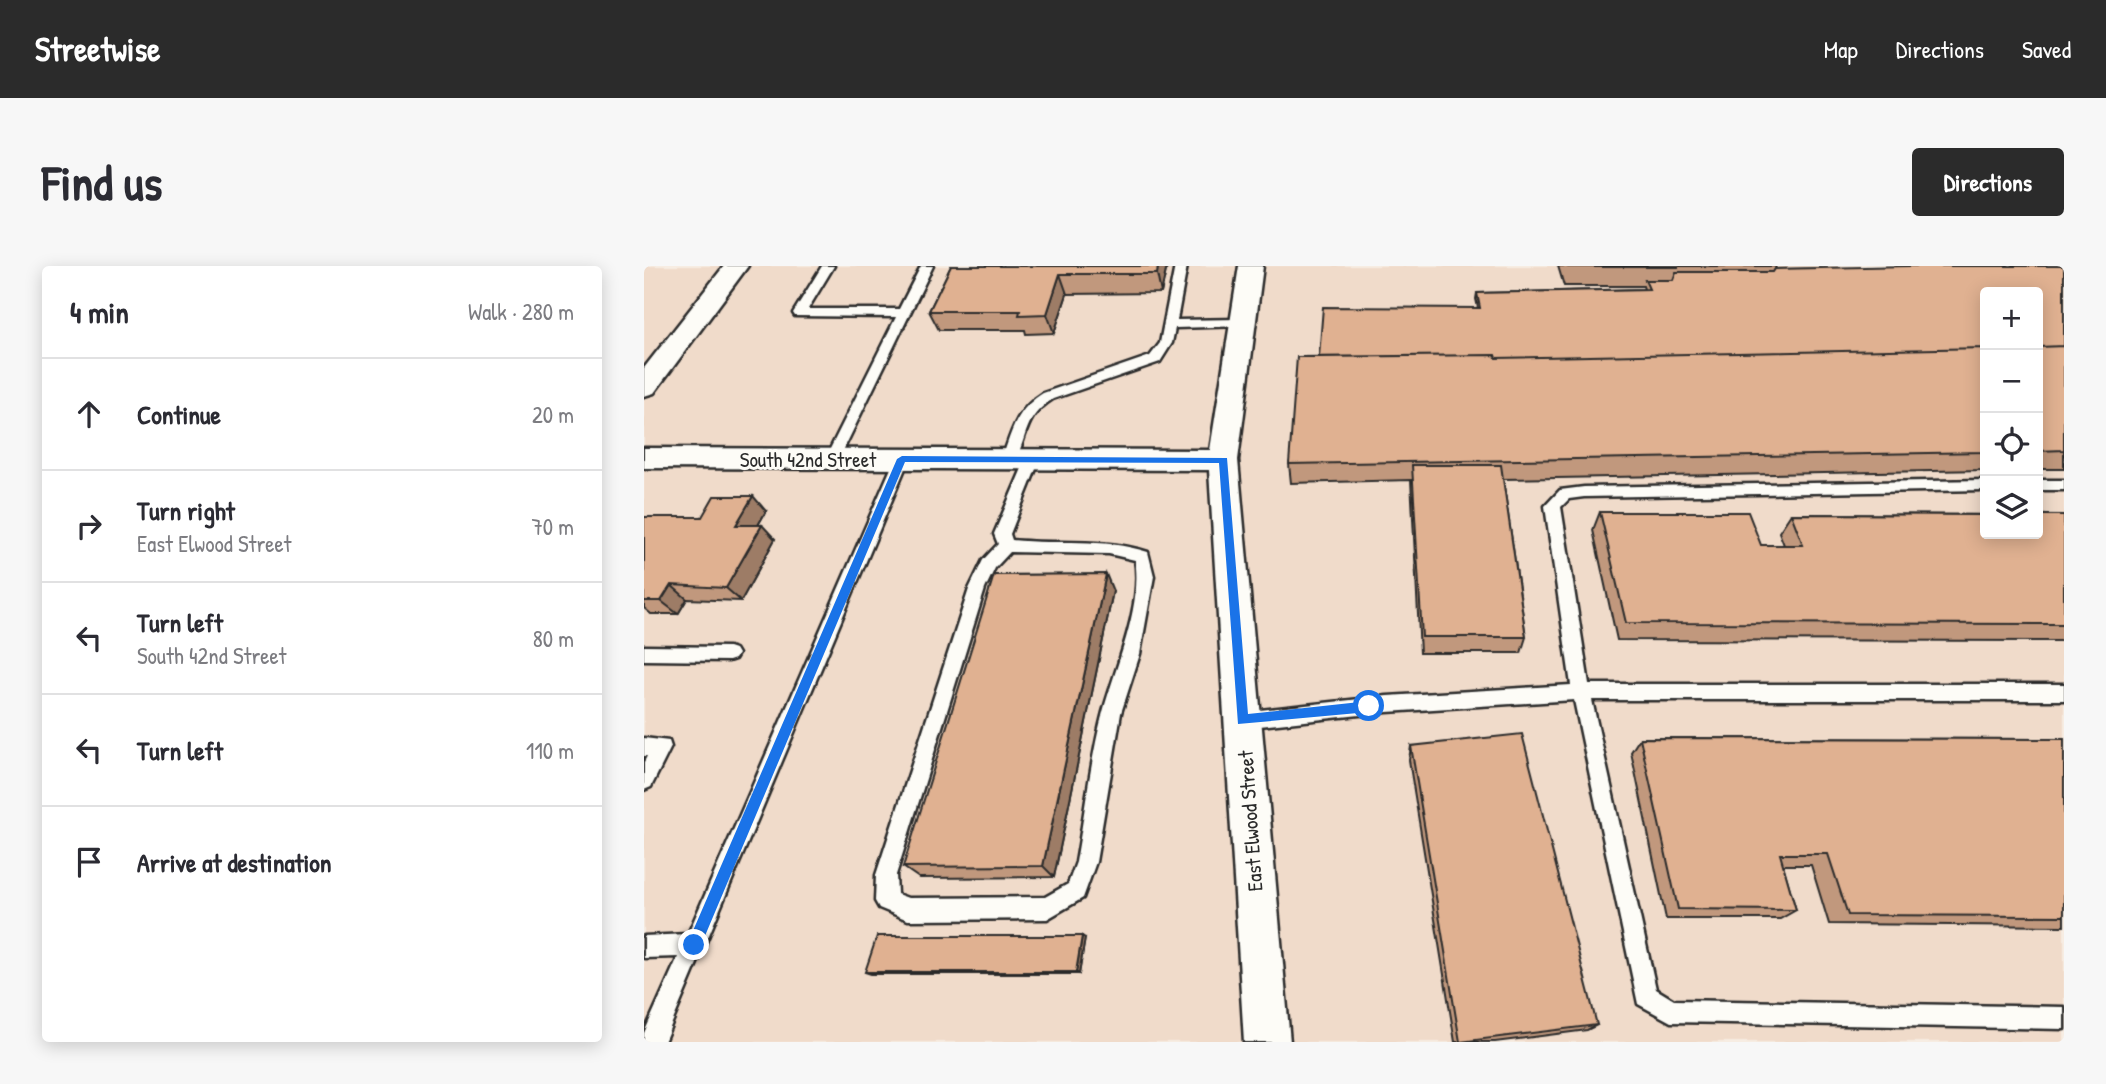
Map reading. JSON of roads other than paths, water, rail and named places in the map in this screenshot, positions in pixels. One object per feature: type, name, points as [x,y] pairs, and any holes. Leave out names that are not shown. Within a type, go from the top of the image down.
[{"type":"street","points":[[644,387],[736,266]]},
{"type":"street","name":"East Elwood Street","points":[[1251,266],[1223,460],[1267,1042]]},
{"type":"street","name":"South 42nd Street","points":[[644,458],[1223,460]]},
{"type":"lane","points":[[828,266],[799,313],[902,313]]},
{"type":"lane","points":[[832,459],[927,266]]},
{"type":"lane","points":[[1006,545],[1002,534],[1021,459],[1023,422],[1032,406],[1048,396],[1155,359],[1166,344],[1181,266]]},
{"type":"lane","points":[[1170,324],[1242,323]]},
{"type":"lane","points":[[652,1042],[902,459]]},
{"type":"lane","points":[[1980,485],[1584,492],[1565,494],[1553,506],[1581,692],[1646,996],[1671,1011],[2064,1018]]},
{"type":"lane","points":[[2043,485],[2064,485]]},
{"type":"lane","points":[[1006,545],[1025,549],[1123,548],[1142,556],[1146,576],[1132,653],[1112,713],[1086,862],[1076,891],[1047,908],[908,909],[886,901],[886,875],[977,589],[989,564],[1006,545]]},
{"type":"lane","points":[[644,653],[729,653]]},
{"type":"lane","points":[[1242,720],[1387,704],[1581,692],[2064,692]]},
{"type":"lane","points":[[644,747],[662,747],[644,780]]},
{"type":"lane","points":[[644,947],[694,945]]}]
